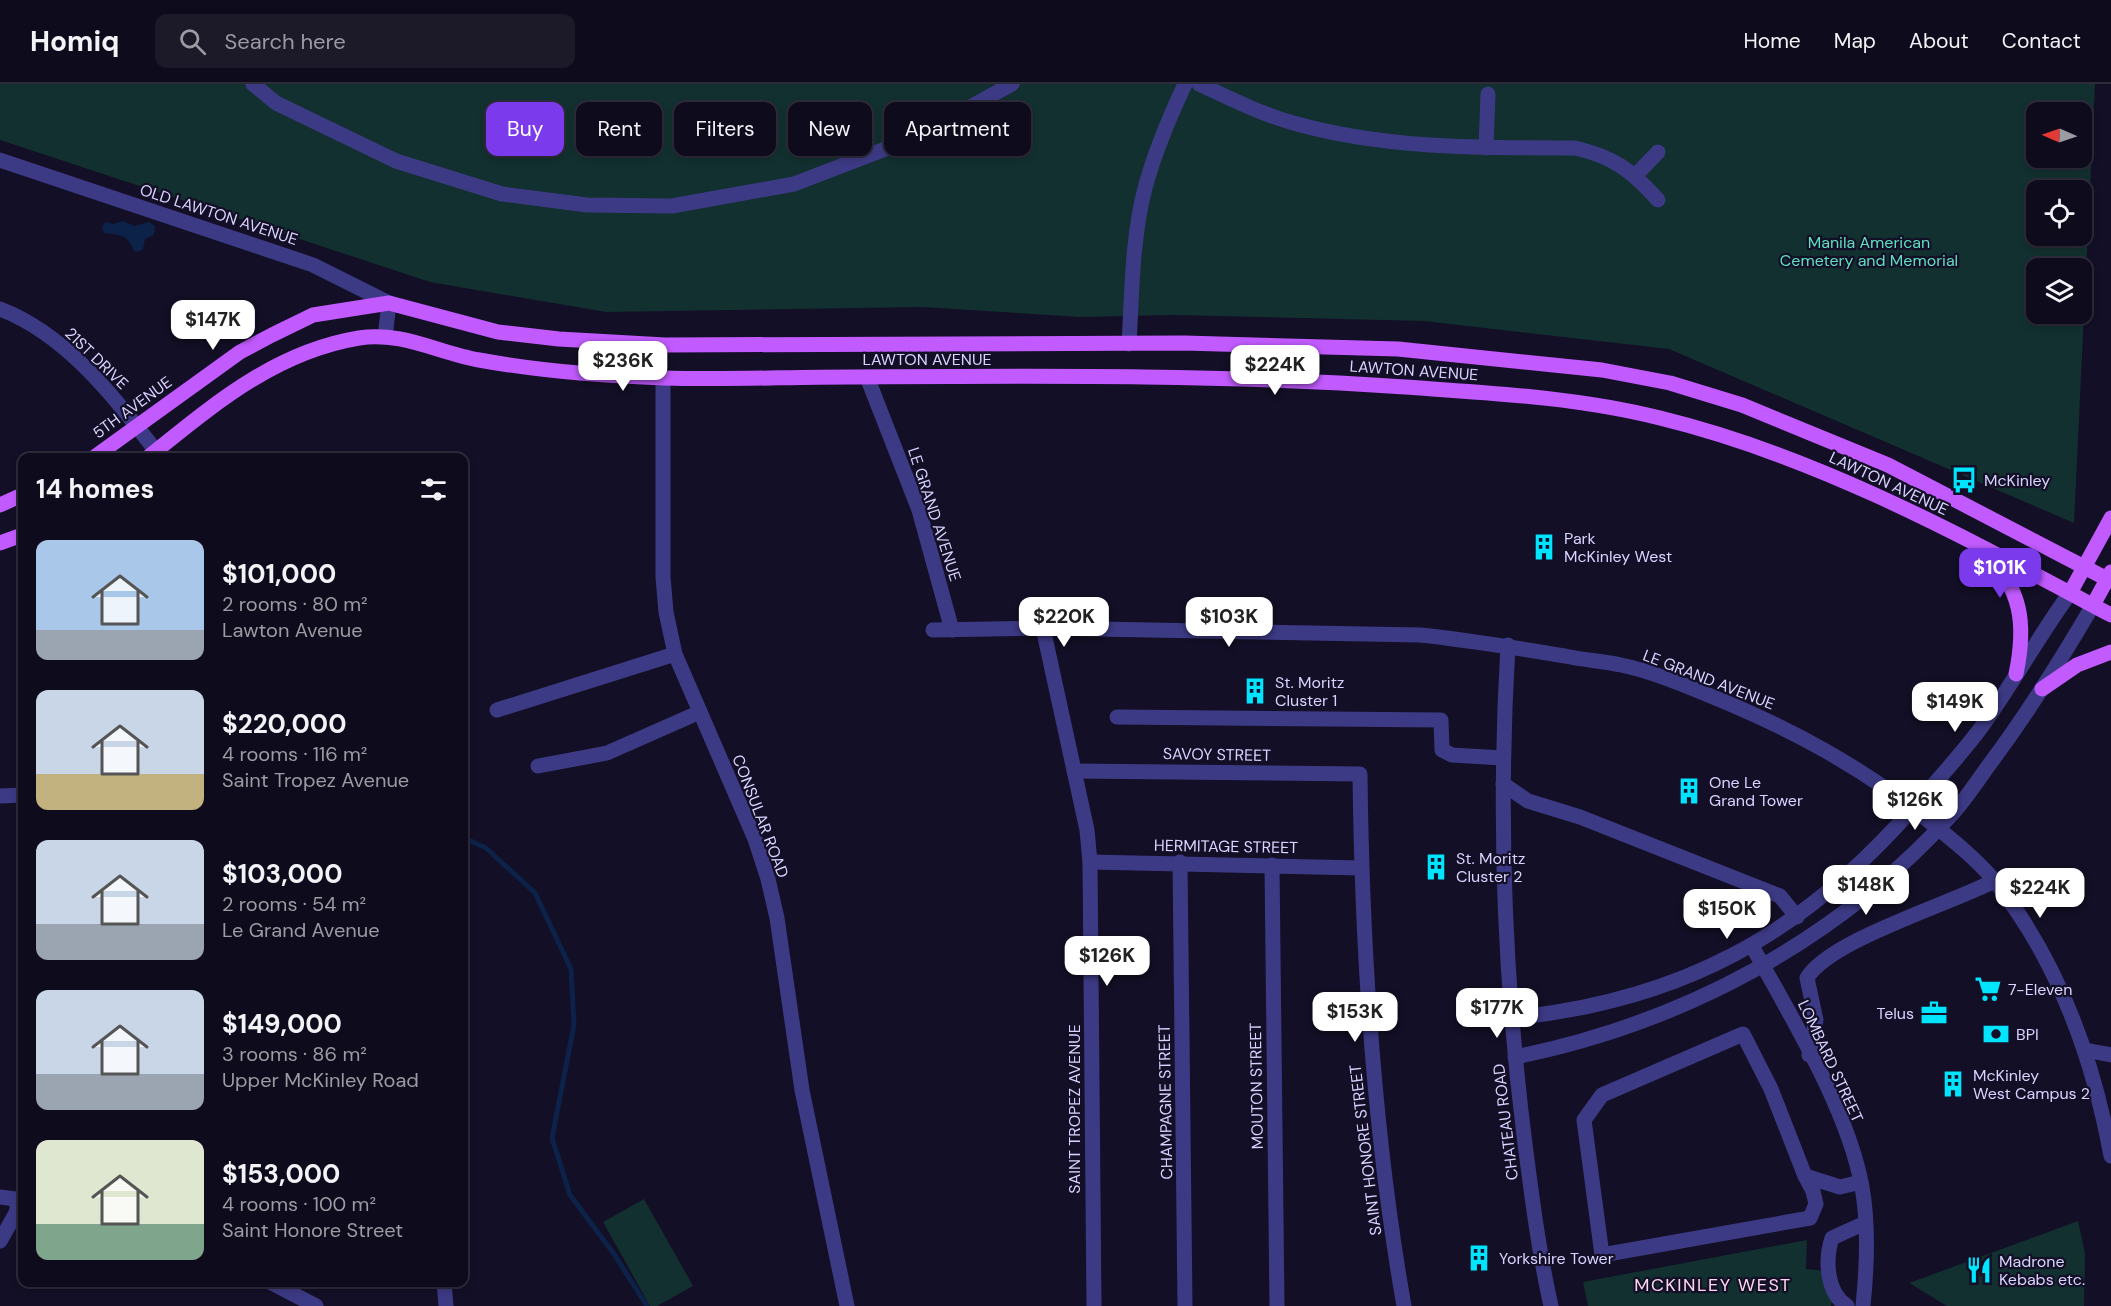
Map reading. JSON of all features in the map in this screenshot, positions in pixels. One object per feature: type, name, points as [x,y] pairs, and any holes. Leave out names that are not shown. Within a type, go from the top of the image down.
[{"type":"main road","name":"LAWTON AVENUE","points":[[389,303],[498,332],[559,339],[665,345],[1129,344],[1398,349],[1602,370],[1670,383],[1742,405],[1888,465],[2110,578]]},
{"type":"main road","name":"5TH AVENUE","points":[[100,453],[240,352],[313,315],[389,303]]},
{"type":"main road","points":[[152,453],[218,400],[282,362],[323,345],[366,337],[385,337]]},
{"type":"main road","name":"LAWTON AVENUE","points":[[385,337],[416,342],[474,359],[552,370],[663,378],[1126,376],[1323,381],[1600,404],[1730,437],[1803,462],[1959,535],[2111,615]]},
{"type":"main road","points":[[0,505],[18,497]]},
{"type":"main road","points":[[2070,593],[2111,518]]},
{"type":"main road","points":[[1959,535],[1998,568],[2017,597],[2022,627],[2016,674]]},
{"type":"main road","points":[[0,543],[18,536]]},
{"type":"main road","points":[[2093,605],[2110,578]]},
{"type":"main road","points":[[2042,688],[2077,665],[2111,652]]},
{"type":"street","points":[[253,84],[276,103],[396,161],[502,194],[587,205],[672,206],[794,184],[914,138],[1011,84]]},
{"type":"street","points":[[1129,344],[1137,238],[1145,188],[1163,133],[1185,84]]},
{"type":"street","points":[[1199,84],[1294,124],[1342,135],[1400,144],[1486,148],[1575,148],[1602,154],[1636,175],[1658,200]]},
{"type":"street","points":[[1486,148],[1488,93]]},
{"type":"street","points":[[1636,175],[1658,152]]},
{"type":"street","name":"OLD LAWTON AVENUE","points":[[0,160],[313,265],[389,303]]},
{"type":"street","points":[[385,337],[389,303]]},
{"type":"street","name":"21ST DRIVE","points":[[0,309],[26,321],[68,352],[122,407],[138,428],[150,453]]},
{"type":"street","name":"LE GRAND AVENUE","points":[[867,377],[919,510],[952,630]]},
{"type":"street","name":"CONSULAR ROAD","points":[[663,378],[663,577],[666,612],[675,654],[755,839],[768,879],[777,918],[801,1090],[847,1306]]},
{"type":"street","points":[[1512,1018],[1602,1005],[1654,990],[1704,970],[1752,946],[1797,917],[1859,866],[1913,808],[1980,729],[2070,593]]},
{"type":"street","points":[[1515,1057],[1553,1050],[1626,1029],[1696,1001],[1763,966],[1843,914],[1881,883],[1955,810],[2006,743],[2093,605]]},
{"type":"street","name":"LE GRAND AVENUE","points":[[933,630],[1043,628],[1420,635],[1508,645],[1622,665],[1722,701],[1787,728],[1840,757],[1913,808],[1964,849],[1994,881],[2031,935],[2058,984],[2085,1050],[2104,1116],[2111,1156]]},
{"type":"street","name":"SAINT TROPEZ AVENUE","points":[[1043,628],[1087,830],[1090,862],[1094,1306]]},
{"type":"street","name":"CHATEAU ROAD","points":[[1508,645],[1503,758],[1505,921],[1515,1057],[1531,1190],[1551,1306]]},
{"type":"street","points":[[497,710],[675,654]]},
{"type":"street","points":[[538,766],[607,753],[700,712]]},
{"type":"street","points":[[1117,717],[1441,720],[1442,750],[1452,755],[1503,758]]},
{"type":"street","name":"SAVOY STREET","points":[[1074,771],[1360,774]]},
{"type":"street","name":"SAINT HONORE STREET","points":[[1360,774],[1362,868],[1375,1086],[1399,1305]]},
{"type":"street","points":[[1503,784],[1528,801],[1580,817],[1780,896],[1797,917]]},
{"type":"street","points":[[0,796],[18,795]]},
{"type":"street","name":"HERMITAGE STREET","points":[[1090,862],[1180,862],[1362,868]]},
{"type":"street","name":"CHAMPAGNE STREET","points":[[1180,862],[1185,1306]]},
{"type":"street","name":"MOUTON STREET","points":[[1272,865],[1277,1306]]},
{"type":"street","points":[[1809,1055],[1816,1020],[1807,978],[1812,969],[1844,945],[1967,895],[1994,881]]},
{"type":"street","name":"LOMBARD STREET","points":[[1752,946],[1834,1103],[1861,1182],[1866,1223],[1866,1274],[1863,1306]]},
{"type":"street","points":[[1743,1034],[1771,1089],[1805,1176],[1813,1191],[1816,1204],[1810,1218],[1602,1255],[1584,1120],[1602,1095],[1743,1034]]},
{"type":"street","points":[[2085,1050],[2111,1055]]},
{"type":"street","points":[[1805,1176],[1839,1187],[1861,1182]]},
{"type":"street","points":[[0,1197],[18,1199]]},
{"type":"street","points":[[0,1241],[18,1207]]},
{"type":"street","points":[[1847,1306],[1840,1301],[1829,1275],[1826,1256],[1832,1238],[1866,1223]]},
{"type":"street","points":[[280,1287],[316,1306]]},
{"type":"street","points":[[444,1287],[446,1306]]},
{"type":"green space","name":"Manila American Cemetery and Memorial","points":[[0,84],[2095,84],[2092,147],[2092,102],[2026,102],[2026,168],[2091,168],[2090,180],[2026,180],[2026,246],[2087,246],[2087,258],[2026,258],[2026,324],[2084,324],[2074,523],[1669,349],[1424,321],[1173,315],[1080,317],[922,307],[606,312],[430,282],[0,140]]},
{"type":"green space","points":[[644,1199],[693,1286],[657,1306],[650,1306],[603,1222]]},
{"type":"green space","points":[[2078,1221],[2085,1253],[2084,1306],[1947,1306],[1909,1283]]},
{"type":"green space","points":[[1807,1240],[1806,1269],[1836,1272],[1831,1306],[1588,1306],[1583,1282]]},
{"type":"water","points":[[123,221],[134,226],[149,222],[155,226],[154,235],[145,239],[143,249],[138,252],[134,251],[129,241],[123,236],[104,233],[102,228],[105,222],[114,224]]},
{"type":"waterway","points":[[468,840],[486,848],[535,893],[571,969],[574,1025],[552,1138],[570,1195],[614,1254],[647,1306]]},
{"type":"place","name":"McKinley","points":[[1964,480]]},
{"type":"place","name":"Park McKinley West","points":[[1544,547]]},
{"type":"place","name":"St. Moritz Cluster 1","points":[[1255,691]]},
{"type":"place","name":"One Le Grand Tower","points":[[1689,791]]},
{"type":"place","name":"St. Moritz Cluster 2","points":[[1436,867]]},
{"type":"place","name":"7-Eleven","points":[[1988,989]]},
{"type":"place","name":"Telus","points":[[1934,1013]]},
{"type":"place","name":"BPI","points":[[1996,1034]]},
{"type":"place","name":"McKinley West Campus 2","points":[[1953,1084]]},
{"type":"place","name":"Yorkshire Tower","points":[[1479,1258]]},
{"type":"place","name":"Madrone Kebabs etc.","points":[[1979,1270]]},
{"type":"district","name":"MCKINLEY WEST","points":[[1713,1285]]}]
